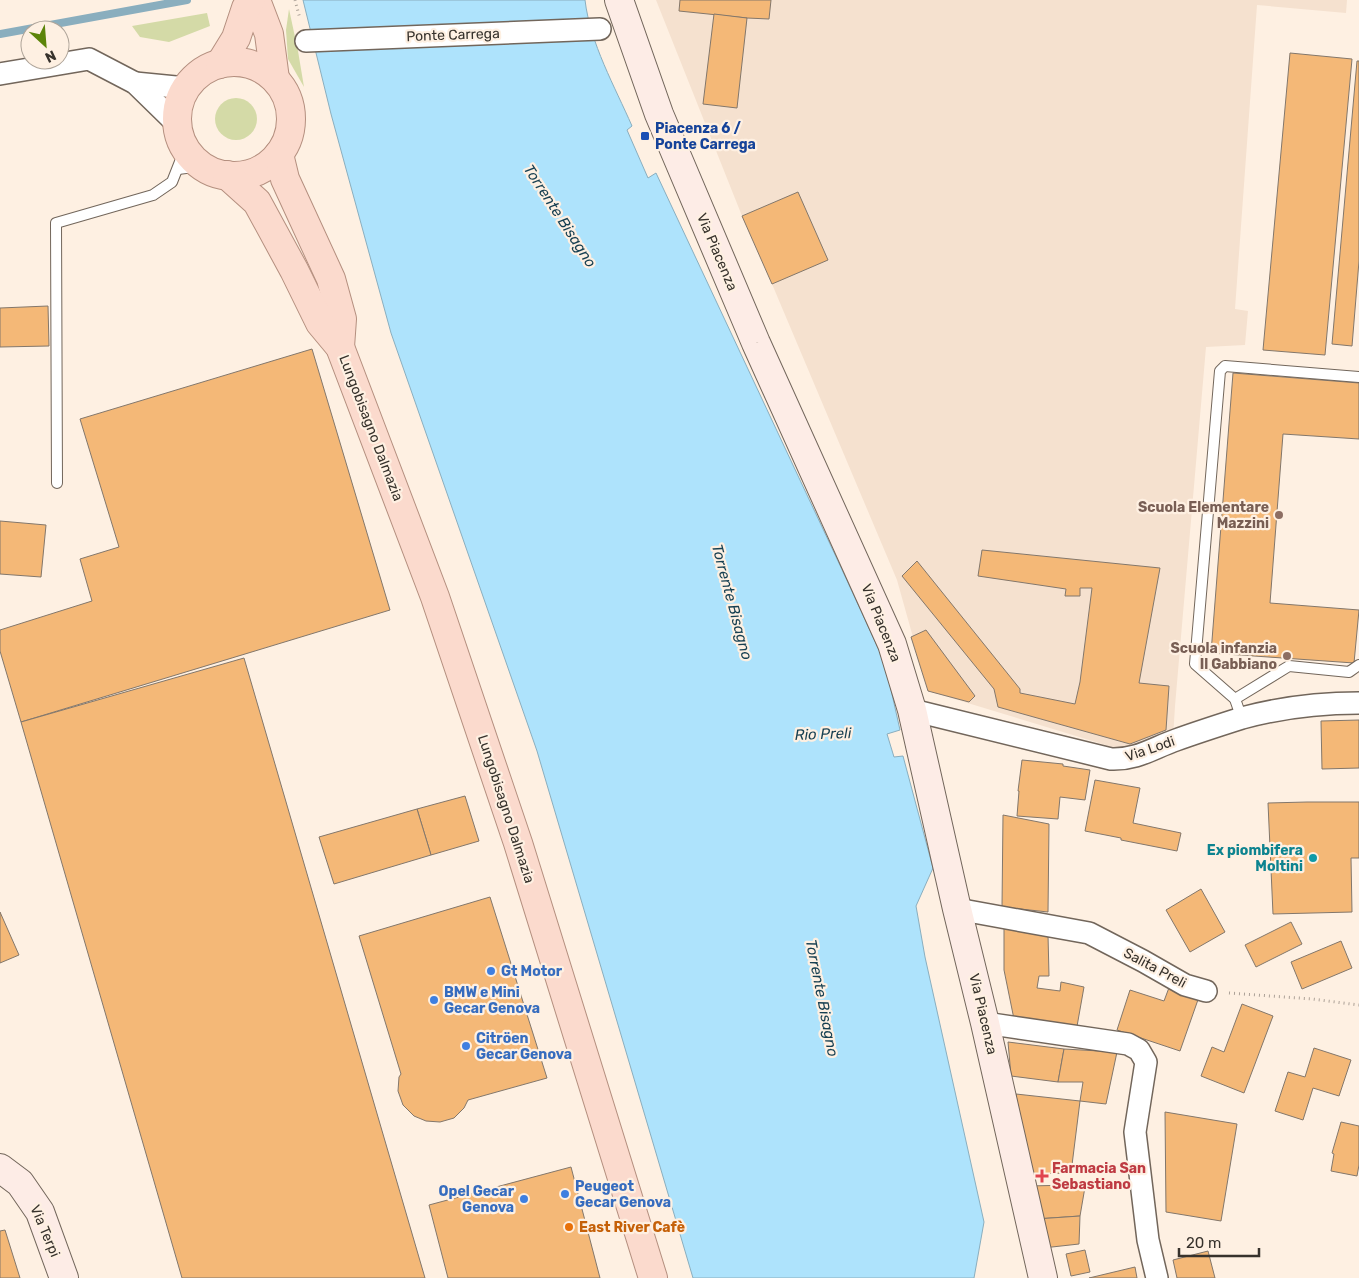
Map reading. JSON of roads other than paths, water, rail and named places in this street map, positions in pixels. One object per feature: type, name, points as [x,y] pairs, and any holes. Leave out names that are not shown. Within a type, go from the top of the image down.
[{"type":"main road","points":[[220,64],[236,38],[246,8],[251,0]]},
{"type":"main road","points":[[256,0],[269,34],[275,80]]},
{"type":"main road","name":"Via Piacenza","points":[[619,0],[659,114],[756,343],[892,644],[912,710],[956,909],[985,1022],[1041,1277]]},
{"type":"main road","points":[[230,62],[249,64],[267,73],[275,80],[286,96],[291,116],[288,136],[279,154],[268,164],[255,171],[241,175],[194,157],[178,112],[186,88],[193,80],[210,68],[230,62]]},
{"type":"main road","name":"Lungobisagno Dalmazia","points":[[279,154],[285,179],[331,279],[342,319],[340,347]]},
{"type":"main road","name":"Lungobisagno Dalmazia","points":[[194,157],[257,202],[320,323],[340,347],[435,597],[499,786],[653,1278]]},
{"type":"main road","name":"Via Terpi","points":[[0,1168],[20,1183],[40,1212],[64,1278]]},
{"type":"street","name":"Ponte Carrega","points":[[306,41],[600,29]]},
{"type":"street","points":[[0,74],[89,59],[135,83],[186,88]]},
{"type":"street","points":[[135,83],[194,157]]},
{"type":"street","name":"Via Lodi","points":[[912,710],[1111,759],[1123,760],[1134,758],[1175,740],[1238,709],[1270,711],[1307,706],[1359,703]]},
{"type":"street","name":"Salita Preli","points":[[956,909],[1089,933],[1185,985],[1206,991]]},
{"type":"street","points":[[985,1022],[1128,1044],[1139,1050],[1146,1062],[1135,1132],[1148,1240],[1157,1278]]},
{"type":"lane","points":[[57,483],[56,223],[154,195],[172,182],[194,157]]},
{"type":"lane","points":[[1359,378],[1225,366],[1220,371],[1195,664],[1238,709],[1289,666],[1349,672],[1359,665]]},
{"type":"water","points":[[303,0],[585,0],[592,32],[632,126],[627,130],[648,178],[656,173],[885,663],[900,730],[887,734],[894,757],[903,756],[933,868],[916,906],[925,957],[984,1222],[974,1278],[693,1278],[537,751],[391,333],[331,114]]},
{"type":"waterway","points":[[0,34],[187,0]]},
{"type":"place","name":"Piacenza 6 / Ponte Carrega","points":[[645,136]]},
{"type":"place","name":"Scuola Elementare Mazzini","points":[[1279,515]]},
{"type":"place","name":"Scuola infanzia Il Gabbiano","points":[[1287,656]]},
{"type":"place","name":"Ex piombifera Moltini","points":[[1313,858]]},
{"type":"place","name":"Gt Motor","points":[[491,971]]},
{"type":"place","name":"BMW e Mini Gecar Genova","points":[[434,1000]]},
{"type":"place","name":"Citröen Gecar Genova","points":[[466,1046]]},
{"type":"place","name":"Farmacia San Sebastiano","points":[[1042,1176]]},
{"type":"place","name":"Peugeot Gecar Genova","points":[[565,1194]]},
{"type":"place","name":"Opel Gecar Genova","points":[[524,1199]]},
{"type":"place","name":"East River Cafè","points":[[569,1227]]},
{"type":"water label","name":"Torrente Bisagno","points":[[560,216]]},
{"type":"water label","name":"Torrente Bisagno","points":[[732,602]]},
{"type":"water label","name":"Rio Preli","points":[[823,734]]},
{"type":"water label","name":"Torrente Bisagno","points":[[822,998]]}]
